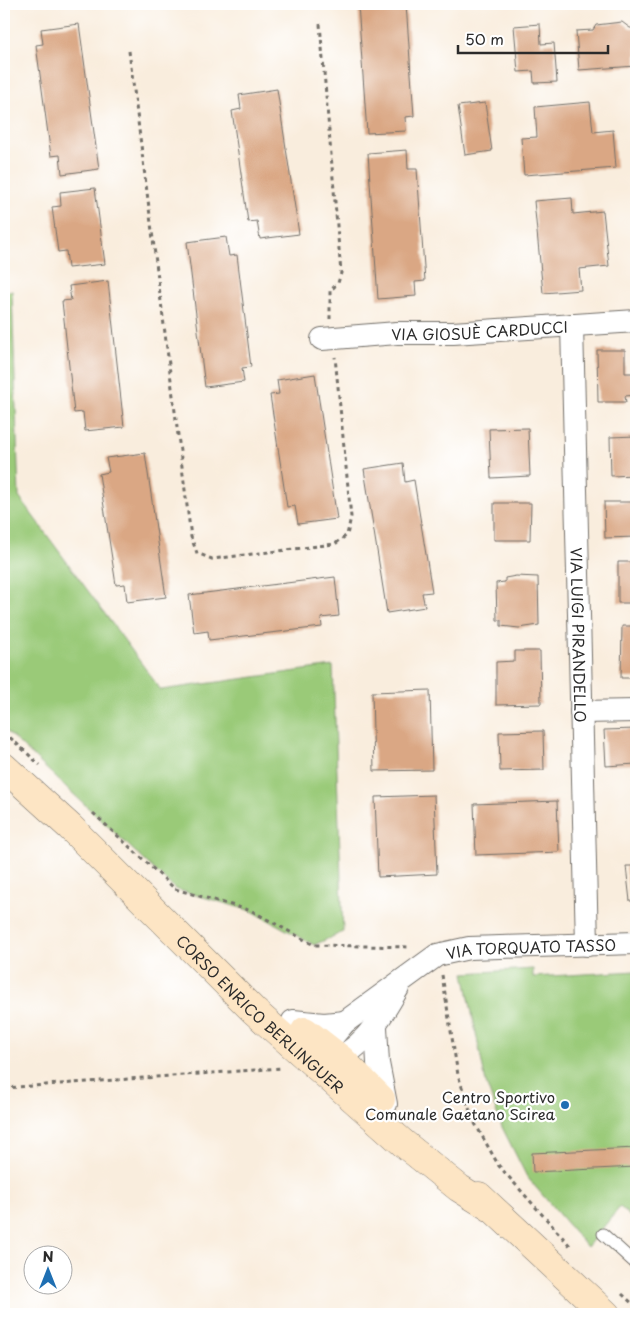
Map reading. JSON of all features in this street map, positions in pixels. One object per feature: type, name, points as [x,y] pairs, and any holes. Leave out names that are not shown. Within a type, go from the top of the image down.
[{"type":"street","name":"VIA GIOSUÈ CARDUCCI","points":[[327,339],[398,333],[453,332],[636,321]]},
{"type":"street","name":"VIA LUIGI PIRANDELLO","points":[[572,325],[587,945]]},
{"type":"street","points":[[581,712],[636,711]]},
{"type":"street","name":"CORSO ENRICO BERLINGUER","points":[[4,767],[70,827],[254,1010],[328,1057],[386,1104],[491,1208],[606,1314]]},
{"type":"street","name":"CORSO ENRICO BERLINGUER","points":[[152,908],[194,938],[293,1022],[328,1057],[410,1148],[459,1188],[491,1208]]},
{"type":"street","name":"VIA TORQUATO TASSO","points":[[328,1057],[344,1022],[437,955],[448,951],[469,948],[636,943]]},
{"type":"street","name":"VIA TORQUATO TASSO","points":[[328,1057],[358,1046],[376,1027],[403,979]]},
{"type":"street","points":[[293,1022],[324,1024],[344,1022]]},
{"type":"street","points":[[376,1027],[378,1063],[386,1104]]},
{"type":"lane","points":[[603,1234],[636,1264]]},
{"type":"path","points":[[129,51],[191,537],[197,552],[212,559],[335,544],[347,535],[351,517],[327,339],[330,291],[338,283],[341,273],[320,24]]},
{"type":"path","points":[[4,1088],[328,1057]]},
{"type":"green space","points":[[4,291],[12,291],[19,497],[161,690],[333,666],[343,932],[314,945],[252,911],[175,889],[4,729]]},
{"type":"green space","name":"Centro Sportivo Comunale Gaetano Scirea","points":[[533,969],[533,977],[636,971],[636,1222],[620,1207],[587,1247],[527,1177],[502,1127],[486,1083],[464,973]]},
{"type":"building","points":[[358,4],[406,4],[414,116],[405,117],[406,131],[367,133]]},
{"type":"building","points":[[622,22],[630,28],[636,28],[636,66],[579,70],[576,31],[593,30],[596,25]]},
{"type":"building","points":[[79,24],[99,169],[62,174],[60,155],[51,156],[36,45],[43,44],[41,29]]},
{"type":"building","points":[[540,24],[541,44],[554,43],[557,82],[534,83],[533,71],[518,72],[514,26]]},
{"type":"building","points":[[277,89],[299,234],[260,239],[257,221],[248,222],[232,111],[241,109],[239,95]]},
{"type":"building","points":[[590,102],[593,132],[613,130],[616,168],[524,175],[521,138],[537,137],[535,107]]},
{"type":"building","points":[[485,103],[492,151],[465,155],[458,106]]},
{"type":"building","points":[[407,150],[408,169],[417,169],[425,281],[415,282],[416,296],[378,299],[368,153]]},
{"type":"building","points":[[95,188],[105,264],[68,268],[66,251],[58,252],[52,207],[61,206],[60,192]]},
{"type":"building","points":[[572,198],[573,214],[603,211],[609,266],[579,269],[581,290],[543,293],[534,201]]},
{"type":"building","points":[[226,237],[229,256],[237,255],[251,367],[242,368],[244,382],[205,387],[187,242]]},
{"type":"building","points":[[108,281],[124,427],[85,431],[83,412],[74,413],[62,301],[71,300],[69,286]]},
{"type":"building","points":[[634,348],[636,348],[636,371],[635,371]]},
{"type":"building","points":[[597,350],[625,350],[625,373],[636,373],[636,395],[625,396],[626,402],[598,402]]},
{"type":"building","points":[[315,374],[337,519],[298,524],[295,506],[287,507],[270,395],[279,394],[277,380]]},
{"type":"building","points":[[528,428],[530,476],[491,478],[489,429]]},
{"type":"building","points":[[636,436],[636,475],[611,476],[610,437]]},
{"type":"building","points":[[145,453],[166,597],[127,602],[125,584],[116,585],[99,474],[109,472],[106,458]]},
{"type":"building","points":[[403,463],[405,482],[414,480],[432,592],[422,593],[425,607],[387,613],[364,469]]},
{"type":"building","points":[[604,502],[636,502],[636,537],[605,538]]},
{"type":"building","points":[[494,503],[531,503],[530,540],[494,540]]},
{"type":"building","points":[[618,562],[636,562],[636,603],[618,603]]},
{"type":"building","points":[[516,576],[538,577],[539,625],[519,628],[501,626],[501,620],[497,620],[496,583],[505,582],[505,578]]},
{"type":"building","points":[[335,577],[339,616],[321,618],[322,627],[209,640],[208,631],[194,633],[189,595]]},
{"type":"building","points":[[622,626],[636,626],[636,678],[621,678]]},
{"type":"building","points":[[515,651],[540,651],[541,704],[496,705],[496,662],[515,661]]},
{"type":"building","points":[[430,690],[432,770],[374,771],[372,692]]},
{"type":"building","points":[[636,729],[636,764],[606,766],[604,730]]},
{"type":"building","points":[[543,731],[544,770],[500,771],[499,732]]},
{"type":"building","points":[[434,795],[437,874],[378,877],[375,797]]},
{"type":"building","points":[[557,801],[559,852],[476,855],[474,804]]},
{"type":"building","points":[[626,866],[636,866],[636,901],[630,901]]},
{"type":"building","points":[[636,1148],[636,1167],[533,1172],[532,1153]]},
{"type":"place","name":"Centro Sportivo Comunale Gaetano Scirea","points":[[565,1105]]}]
